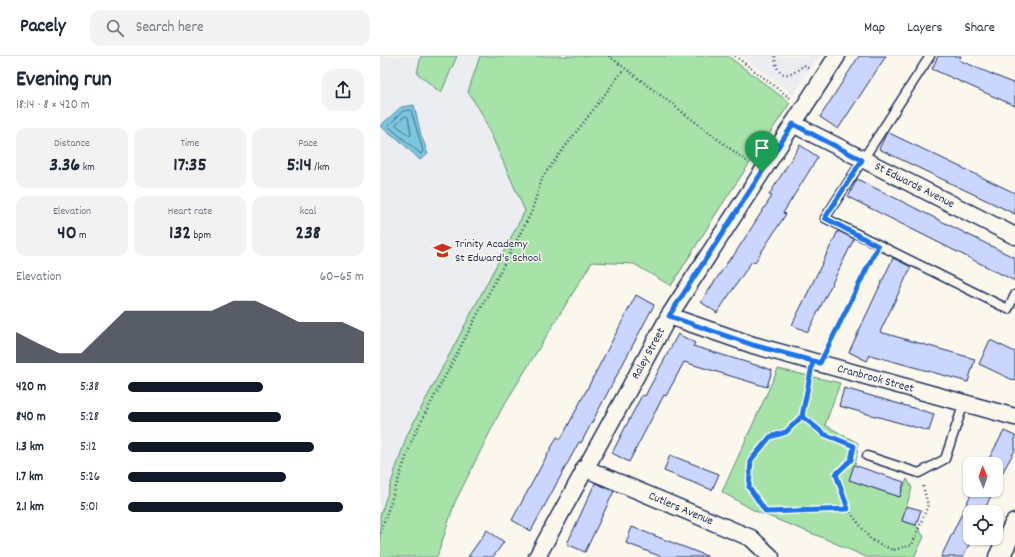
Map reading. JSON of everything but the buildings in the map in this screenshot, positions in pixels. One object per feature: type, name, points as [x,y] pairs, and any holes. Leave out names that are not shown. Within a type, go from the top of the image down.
[{"type":"street","name":"Raley Street","points":[[537,557],[584,468],[669,316],[837,56]]},
{"type":"street","name":"St Edwards Avenue","points":[[793,124],[1015,236]]},
{"type":"street","name":"Cranbrook Street","points":[[669,316],[753,345],[1015,417]]},
{"type":"street","name":"Cutlers Avenue","points":[[584,468],[751,538],[771,557]]},
{"type":"street","points":[[998,557],[1015,524]]},
{"type":"lane","points":[[930,56],[825,218],[878,246],[1008,309],[1015,295]]},
{"type":"lane","points":[[867,456],[919,473],[945,459],[964,403]]},
{"type":"path","points":[[609,56],[624,69],[762,172]]},
{"type":"path","points":[[735,56],[803,107]]},
{"type":"path","points":[[775,56],[775,65],[781,73],[788,75],[797,72],[804,65],[822,78]]},
{"type":"path","points":[[380,533],[413,437],[531,213],[543,176],[624,69]]},
{"type":"path","points":[[848,509],[766,512],[749,487],[751,460],[770,437],[786,432],[802,416],[816,362],[878,246]]},
{"type":"path","points":[[802,416],[824,434],[854,446],[851,460],[836,474],[848,509],[870,540],[892,550],[912,545],[928,505],[919,473]]},
{"type":"shaded area","name":"Trinity Academy St Edward's School","points":[[380,56],[522,56],[481,112],[525,211],[407,435],[380,516]]},
{"type":"shaded area","points":[[742,56],[819,56],[793,95]]},
{"type":"green space","points":[[421,56],[457,56],[441,93],[417,73]]},
{"type":"green space","points":[[480,56],[728,56],[790,103],[719,209],[671,286],[634,264],[592,262],[501,410],[455,502],[437,557],[380,557],[380,516],[407,435],[525,211],[481,112],[468,92]]},
{"type":"green space","points":[[778,369],[840,383],[825,425],[858,443],[856,461],[850,480],[899,497],[907,479],[912,488],[902,521],[916,525],[924,537],[914,557],[866,557],[821,537],[755,511],[722,492]]},
{"type":"water","points":[[414,105],[421,135],[428,154],[420,160],[398,139],[380,126],[401,107]]},
{"type":"place","name":"Trinity Academy St Edward's School","points":[[442,251]]},
{"type":"route","points":[[762,172],[669,316],[753,345],[813,361],[802,416],[786,432],[770,437],[751,460],[749,487],[757,501],[766,512],[848,509],[836,474],[851,460],[854,446],[824,434],[802,416],[813,361],[820,363],[878,246],[825,218],[862,160],[793,124],[762,172]]}]
